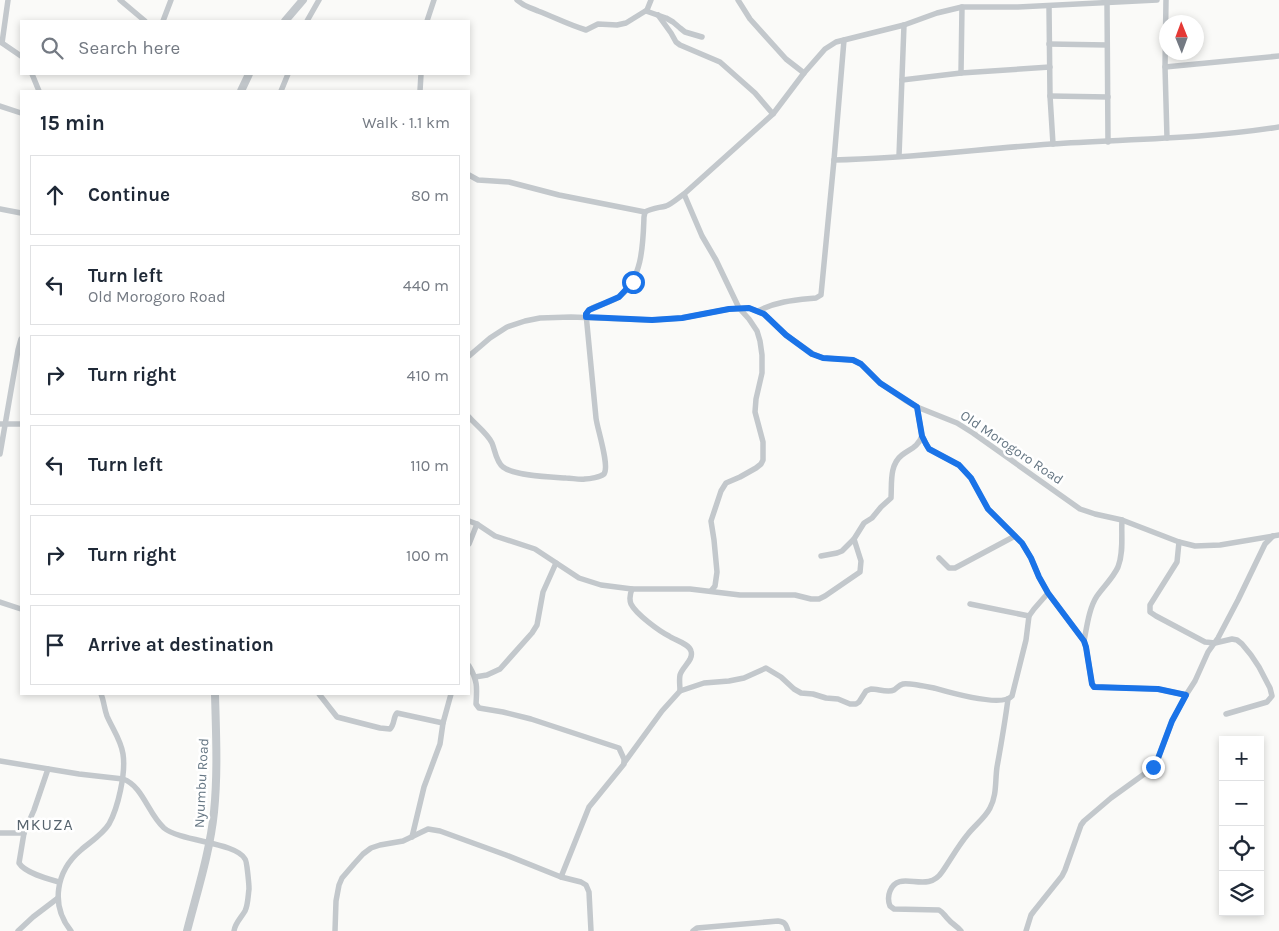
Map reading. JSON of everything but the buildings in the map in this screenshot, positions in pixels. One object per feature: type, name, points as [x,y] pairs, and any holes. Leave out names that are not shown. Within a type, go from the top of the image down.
[{"type":"street","points":[[8,0],[1,43],[20,55]]},
{"type":"street","points":[[120,0],[144,20]]},
{"type":"street","points":[[163,20],[171,0]]},
{"type":"street","points":[[286,20],[303,0]]},
{"type":"street","points":[[307,20],[319,0]]},
{"type":"street","points":[[427,20],[434,0]]},
{"type":"street","points":[[516,0],[525,7],[535,9],[586,30],[598,24],[617,25],[626,23],[646,11],[651,0]]},
{"type":"street","points":[[738,0],[750,19],[786,59],[804,73]]},
{"type":"street","points":[[470,176],[478,180],[509,182],[645,212],[652,208],[666,206],[684,194],[773,114],[825,49],[836,42],[904,25],[937,13],[962,7],[1049,6],[1156,0]]},
{"type":"street","points":[[1166,0],[1167,138]]},
{"type":"street","points":[[1107,2],[1108,142]]},
{"type":"street","points":[[1049,6],[1050,96],[1053,144]]},
{"type":"street","points":[[960,74],[962,7]]},
{"type":"street","points":[[646,11],[673,22],[685,32],[702,37]]},
{"type":"street","points":[[658,15],[676,42],[720,62],[755,94],[773,114]]},
{"type":"street","points":[[899,156],[904,25]]},
{"type":"street","points":[[470,355],[490,338],[507,327],[526,321],[586,317],[652,320],[682,318],[738,308],[749,308],[758,311],[769,305],[816,298],[820,295],[844,40]]},
{"type":"street","points":[[1049,44],[1107,45]]},
{"type":"street","points":[[1165,66],[1279,56]]},
{"type":"street","points":[[902,80],[1050,67]]},
{"type":"street","points":[[32,75],[39,90]]},
{"type":"street","points":[[241,90],[249,75]]},
{"type":"street","points":[[281,90],[288,75]]},
{"type":"street","points":[[420,90],[421,75]]},
{"type":"street","points":[[1050,96],[1108,97]]},
{"type":"street","points":[[0,106],[20,113]]},
{"type":"street","points":[[834,160],[1053,144],[1243,133],[1279,127]]},
{"type":"street","points":[[684,194],[702,236],[716,260],[738,308],[757,331],[762,355],[762,373],[755,412],[763,442],[763,460],[756,468],[726,483],[721,491],[711,521],[717,572],[715,586],[711,591]]},
{"type":"street","points":[[0,209],[20,213]]},
{"type":"street","points":[[470,418],[491,440],[498,463],[506,469],[526,474],[585,480],[604,474],[604,456],[596,418],[586,314],[589,310],[619,297],[633,282],[641,257],[645,212]]},
{"type":"street","name":"Old Morogoro Road","points":[[758,311],[812,354],[823,358],[853,360],[861,364],[880,383],[917,407],[957,423],[974,433],[1080,509],[1122,520],[1179,542],[1195,546],[1220,545],[1276,535]]},
{"type":"street","points":[[0,454],[3,424],[20,343]]},
{"type":"street","points":[[917,407],[922,436],[929,449],[959,465],[971,478],[988,509],[1022,543],[1048,593],[1084,641],[1094,687],[1158,689],[1186,695]]},
{"type":"street","points":[[3,424],[20,424]]},
{"type":"street","points":[[821,556],[842,551],[854,539],[864,523],[872,518],[881,506],[891,498],[892,473],[896,462],[900,456],[920,442],[922,436]]},
{"type":"street","points":[[1084,641],[1094,600],[1118,567],[1122,520]]},
{"type":"street","points":[[470,521],[496,536],[535,549],[579,578],[601,586],[632,589],[678,588],[740,596],[791,594],[819,599],[860,572],[861,561],[854,539]]},
{"type":"street","points":[[470,541],[476,524]]},
{"type":"street","points":[[1026,931],[1031,915],[1062,876],[1084,821],[1153,767],[1157,761],[1172,721],[1195,681],[1208,652],[1215,643],[1238,600],[1265,544],[1276,535]]},
{"type":"street","points":[[939,558],[949,568],[955,568],[1016,536]]},
{"type":"street","points":[[1179,542],[1177,562],[1150,605],[1151,614],[1205,642],[1215,643],[1232,639],[1237,640],[1251,654],[1270,688],[1272,696],[1267,702],[1226,714]]},
{"type":"street","points":[[475,677],[487,675],[500,669],[532,633],[536,626],[544,592],[556,563]]},
{"type":"street","points":[[632,589],[630,597],[632,606],[649,623],[666,635],[689,647],[692,652],[691,657],[680,674],[680,691]]},
{"type":"street","points":[[961,931],[941,911],[894,909],[890,906],[889,897],[894,884],[907,880],[924,883],[932,881],[940,875],[966,836],[990,808],[996,792],[997,768],[1008,699],[1012,696],[1022,657],[1029,616],[1048,593]]},
{"type":"street","points":[[0,602],[20,609]]},
{"type":"street","points":[[970,604],[1029,616]]},
{"type":"street","points":[[470,668],[475,677],[477,688],[477,707],[531,719],[633,752]]},
{"type":"street","points":[[561,876],[589,807],[624,764],[662,710],[680,691],[704,683],[744,678],[766,668],[800,693],[813,694],[850,704],[856,704],[868,689],[890,691],[901,684],[932,687],[966,696],[993,700],[1008,699]]},
{"type":"street","points":[[71,931],[65,924],[60,912],[58,898],[59,882],[64,871],[75,856],[109,824],[123,778],[123,754],[116,732],[107,715],[101,695]]},
{"type":"street","name":"Nyumbu Road","points":[[187,931],[210,842],[214,812],[215,695]]},
{"type":"street","points":[[320,695],[337,717],[380,728],[390,729],[393,727],[397,713],[443,723]]},
{"type":"street","points":[[412,836],[424,787],[440,744],[443,723],[451,695]]},
{"type":"street","points":[[619,748],[624,764]]},
{"type":"street","points":[[0,761],[79,774],[123,778],[135,786],[152,815],[165,829],[179,836],[210,842],[238,852],[247,861],[247,878],[249,883],[246,907],[234,927],[234,931]]},
{"type":"street","points":[[48,769],[34,810],[24,832],[19,863],[21,867],[59,882]]},
{"type":"street","points":[[335,931],[337,891],[342,878],[363,854],[371,848],[403,841],[428,829],[440,831],[586,885],[589,892],[592,931]]},
{"type":"street","points":[[0,833],[24,832]]},
{"type":"street","points":[[18,931],[33,916],[58,898]]},
{"type":"street","points":[[693,931],[697,928],[778,920],[783,921],[787,925],[788,931]]},
{"type":"district","name":"MKUZA","points":[[45,824]]},
{"type":"route","points":[[633,282],[619,297],[589,310],[586,317],[652,320],[682,318],[729,309],[749,308],[764,314],[786,335],[812,354],[823,358],[853,360],[861,364],[880,383],[917,407],[922,436],[929,449],[959,465],[971,478],[988,509],[1022,543],[1048,593],[1084,641],[1094,687],[1158,689],[1186,695],[1172,721],[1153,767]]}]
